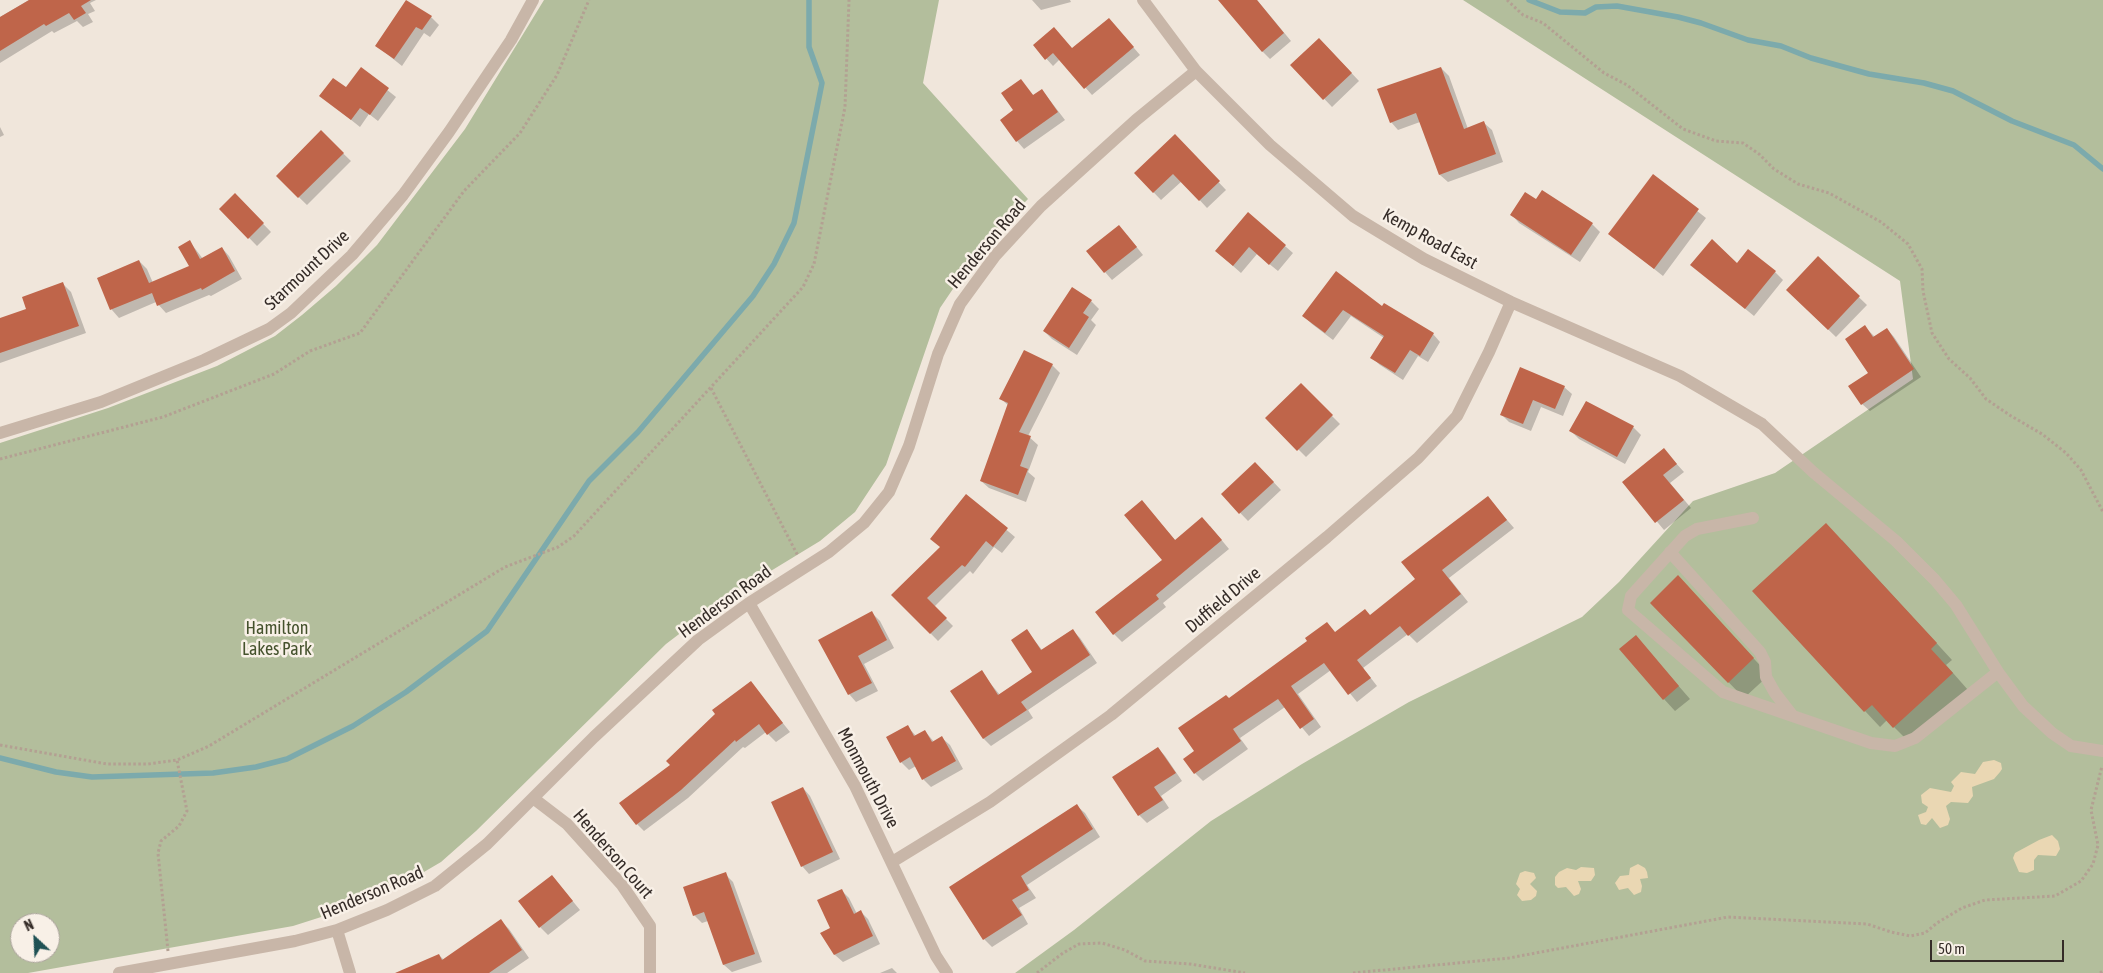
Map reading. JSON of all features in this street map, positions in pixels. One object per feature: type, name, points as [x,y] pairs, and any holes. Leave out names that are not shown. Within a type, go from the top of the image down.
[{"type":"street","name":"Starmount Drive","points":[[0,433],[101,402],[195,364],[268,329],[291,313],[352,255],[403,195],[449,132],[511,40],[533,0]]},
{"type":"street","name":"Kemp Road East","points":[[1143,0],[1196,71],[1270,145],[1353,216],[1424,260],[1510,302],[1680,376],[1762,424],[1813,472],[1896,541],[1935,580],[1956,605],[1998,672],[2023,706],[2052,733],[2071,746],[2103,751]]},
{"type":"street","name":"Henderson Road","points":[[119,973],[295,941],[337,930],[387,910],[435,886],[487,844],[698,640],[749,603],[829,552],[864,522],[889,492],[909,446],[938,354],[960,304],[995,256],[1042,206],[1136,120],[1196,71]]},
{"type":"street","name":"Duffield Drive","points":[[892,862],[990,802],[1112,716],[1327,537],[1418,458],[1457,416],[1489,352],[1510,302]]},
{"type":"street","points":[[1754,518],[1697,529],[1685,536],[1631,596],[1628,610],[1723,692],[1871,743],[1895,746],[1915,738],[1998,672]]},
{"type":"street","points":[[1670,552],[1760,652],[1765,662],[1766,677],[1775,693],[1792,715]]},
{"type":"street","name":"Monmouth Drive","points":[[749,603],[855,786],[936,956],[947,973]]},
{"type":"street","name":"Henderson Court","points":[[533,798],[567,824],[622,886],[650,926],[650,973]]},
{"type":"street","points":[[337,930],[350,973]]},
{"type":"path","points":[[0,746],[107,764],[148,764],[177,760],[209,746],[505,567],[558,547],[574,536],[803,288],[814,264],[845,107],[850,0]]},
{"type":"path","points":[[1507,0],[1523,15],[1543,22],[1604,73],[1627,85],[1683,129],[1716,141],[1743,143],[1759,154],[1774,169],[1798,184],[1829,193],[1880,222],[1908,244],[1922,269],[1923,291],[1932,333],[1949,359],[1970,378],[1986,398],[2011,416],[2042,434],[2066,453],[2081,470],[2103,512]]},
{"type":"path","points":[[711,388],[804,568]]},
{"type":"path","points":[[1353,973],[1509,958],[1728,917],[1867,924],[1910,936],[1925,933],[1937,923],[1962,908],[1985,900],[2055,896],[2081,881],[2093,864],[2098,845],[2091,810],[2101,772],[2103,751]]},
{"type":"path","points":[[170,964],[158,852],[161,841],[179,826],[187,812],[177,760]]},
{"type":"path","points":[[1037,973],[1063,953],[1079,944],[1102,943],[1125,950],[1145,961],[1190,964],[1245,973]]},
{"type":"green space","name":"Hamilton Lakes Park","points":[[544,0],[939,0],[923,83],[1028,199],[982,246],[940,308],[886,465],[855,512],[820,541],[728,597],[666,644],[476,831],[441,862],[400,886],[340,911],[293,926],[28,973],[0,973],[0,443],[108,408],[217,366],[275,336],[336,286],[377,245],[465,129]]},
{"type":"green space","points":[[1463,0],[2103,0],[2103,973],[1015,973],[1074,930],[1211,821],[1302,764],[1409,702],[1582,617],[1619,582],[1693,501],[1775,473],[1913,379],[1900,281]]},
{"type":"sand","points":[[1994,760],[2001,763],[2002,769],[1994,779],[1972,787],[1973,796],[1968,803],[1951,802],[1946,806],[1950,819],[1948,825],[1940,828],[1932,818],[1926,825],[1921,824],[1918,815],[1926,812],[1928,807],[1922,803],[1921,795],[1930,788],[1951,792],[1954,786],[1951,782],[1961,772],[1975,774],[1983,762]]},
{"type":"sand","points":[[2052,835],[2058,841],[2060,849],[2056,856],[2038,855],[2034,860],[2034,870],[2027,873],[2019,872],[2013,858],[2015,853]]},
{"type":"sand","points":[[1638,864],[1645,868],[1648,878],[1640,879],[1641,892],[1634,895],[1628,888],[1619,890],[1615,883],[1620,876],[1629,875],[1630,868]]},
{"type":"sand","points":[[1581,867],[1594,868],[1595,875],[1591,881],[1578,881],[1581,889],[1579,894],[1574,896],[1566,887],[1558,888],[1555,885],[1555,877],[1559,872],[1567,868],[1576,870]]},
{"type":"sand","points":[[1525,871],[1534,873],[1536,878],[1530,884],[1537,891],[1536,896],[1531,900],[1522,901],[1517,895],[1520,889],[1516,884],[1520,873]]},
{"type":"building","points":[[29,0],[91,0],[81,6],[86,13],[74,20],[69,13],[46,26],[44,24],[0,51],[0,17]]},
{"type":"building","points":[[406,0],[432,16],[422,30],[416,27],[394,59],[375,46]]},
{"type":"building","points":[[1218,0],[1257,0],[1284,33],[1262,52]]},
{"type":"building","points":[[1109,18],[1134,47],[1084,89],[1053,53],[1045,60],[1033,45],[1054,27],[1072,48]]},
{"type":"building","points":[[1319,38],[1352,73],[1323,100],[1290,65]]},
{"type":"building","points":[[361,67],[389,88],[370,115],[360,108],[351,120],[319,96],[333,78],[346,87]]},
{"type":"building","points":[[1441,67],[1464,129],[1484,121],[1496,154],[1439,175],[1416,113],[1390,123],[1377,89]]},
{"type":"building","points":[[1021,79],[1033,95],[1042,89],[1058,112],[1016,142],[1000,120],[1013,110],[1001,93]]},
{"type":"building","points":[[321,130],[344,153],[298,198],[276,176]]},
{"type":"building","points":[[1175,134],[1220,181],[1199,201],[1173,174],[1153,193],[1134,173]]},
{"type":"building","points":[[1653,174],[1699,209],[1654,269],[1608,234]]},
{"type":"building","points":[[1542,190],[1593,223],[1571,255],[1510,215],[1525,192],[1536,199]]},
{"type":"building","points":[[235,193],[264,223],[248,239],[219,209]]},
{"type":"building","points":[[1248,212],[1286,245],[1269,265],[1249,247],[1233,266],[1215,251]]},
{"type":"building","points":[[1119,225],[1137,247],[1104,273],[1086,251]]},
{"type":"building","points":[[1712,239],[1737,263],[1748,249],[1776,271],[1745,309],[1690,265]]},
{"type":"building","points":[[190,240],[200,259],[222,247],[235,271],[202,290],[201,288],[157,306],[152,293],[110,310],[97,278],[139,260],[149,283],[189,266],[178,247]]},
{"type":"building","points":[[1818,256],[1860,296],[1828,330],[1786,290]]},
{"type":"building","points":[[1336,271],[1382,306],[1384,303],[1434,333],[1420,356],[1410,350],[1395,373],[1370,358],[1384,336],[1343,310],[1325,333],[1302,316]]},
{"type":"building","points":[[63,282],[79,326],[0,353],[0,318],[26,309],[22,297]]},
{"type":"building","points":[[1072,287],[1092,300],[1083,313],[1089,317],[1069,348],[1043,331]]},
{"type":"building","points":[[1865,325],[1873,337],[1887,328],[1914,369],[1861,405],[1848,386],[1868,373],[1845,339]]},
{"type":"building","points":[[1024,350],[1053,364],[1019,432],[1031,436],[1020,466],[1028,469],[1018,495],[980,481],[1008,403],[999,399]]},
{"type":"building","points":[[1520,367],[1565,386],[1555,409],[1533,400],[1523,424],[1500,415]]},
{"type":"building","points":[[1301,383],[1333,415],[1297,451],[1265,418]]},
{"type":"building","points":[[1586,401],[1634,426],[1617,457],[1569,431]]},
{"type":"building","points":[[1664,448],[1677,464],[1663,475],[1684,500],[1655,523],[1622,482]]},
{"type":"building","points":[[1255,462],[1274,482],[1239,514],[1221,494]]},
{"type":"building","points":[[966,494],[1008,528],[993,547],[986,541],[965,567],[962,565],[927,598],[947,618],[930,634],[891,595],[940,547],[930,539]]},
{"type":"building","points":[[1488,496],[1507,520],[1442,570],[1461,594],[1408,636],[1400,626],[1357,660],[1371,678],[1348,695],[1324,663],[1291,686],[1314,719],[1300,729],[1278,699],[1233,729],[1241,741],[1194,774],[1183,759],[1194,751],[1178,728],[1226,695],[1229,698],[1307,641],[1305,638],[1327,622],[1335,632],[1365,609],[1370,615],[1415,579],[1401,562]]},
{"type":"building","points":[[1142,500],[1175,540],[1202,517],[1222,540],[1156,595],[1159,599],[1113,635],[1095,612],[1162,560],[1124,515]]},
{"type":"building","points":[[1826,523],[1937,643],[1931,649],[1953,673],[1893,728],[1872,705],[1864,712],[1752,591]]},
{"type":"building","points":[[1678,575],[1754,658],[1728,683],[1650,603]]},
{"type":"building","points":[[872,611],[887,640],[858,656],[872,683],[848,695],[818,640]]},
{"type":"building","points":[[1027,629],[1041,650],[1073,629],[1090,655],[1021,702],[1027,710],[983,739],[950,691],[982,670],[998,695],[1032,672],[1011,640]]},
{"type":"building","points":[[1636,635],[1679,686],[1663,700],[1619,649]]},
{"type":"building","points":[[751,681],[783,723],[767,735],[759,724],[736,742],[735,740],[681,790],[636,825],[619,803],[670,765],[666,761],[715,714],[712,710]]},
{"type":"building","points":[[908,725],[914,736],[925,730],[932,742],[942,736],[956,761],[922,780],[910,757],[900,763],[886,737]]},
{"type":"building","points":[[1158,747],[1176,773],[1154,787],[1163,800],[1138,816],[1112,777]]},
{"type":"building","points":[[803,787],[833,852],[801,867],[771,802]]},
{"type":"building","points":[[1077,804],[1093,829],[1021,876],[1029,890],[1012,900],[1022,915],[983,940],[949,887]]},
{"type":"building","points":[[726,872],[755,954],[723,965],[704,912],[693,916],[683,887]]},
{"type":"building","points":[[552,875],[573,901],[539,928],[518,901]]},
{"type":"building","points":[[842,889],[854,914],[861,910],[873,936],[834,955],[820,933],[830,928],[817,900]]},
{"type":"building","points":[[501,919],[522,950],[489,973],[395,973],[439,954],[442,960]]},
{"type":"waterway","points":[[0,758],[56,772],[92,777],[213,773],[256,767],[287,759],[353,726],[406,692],[487,631],[589,481],[638,432],[753,296],[774,264],[794,223],[822,83],[809,47],[809,0]]},
{"type":"waterway","points":[[1529,0],[1560,12],[1585,13],[1596,7],[1617,6],[1678,17],[1748,40],[1781,46],[1811,58],[1869,74],[1924,83],[1953,91],[2012,121],[2074,145],[2103,169]]}]
